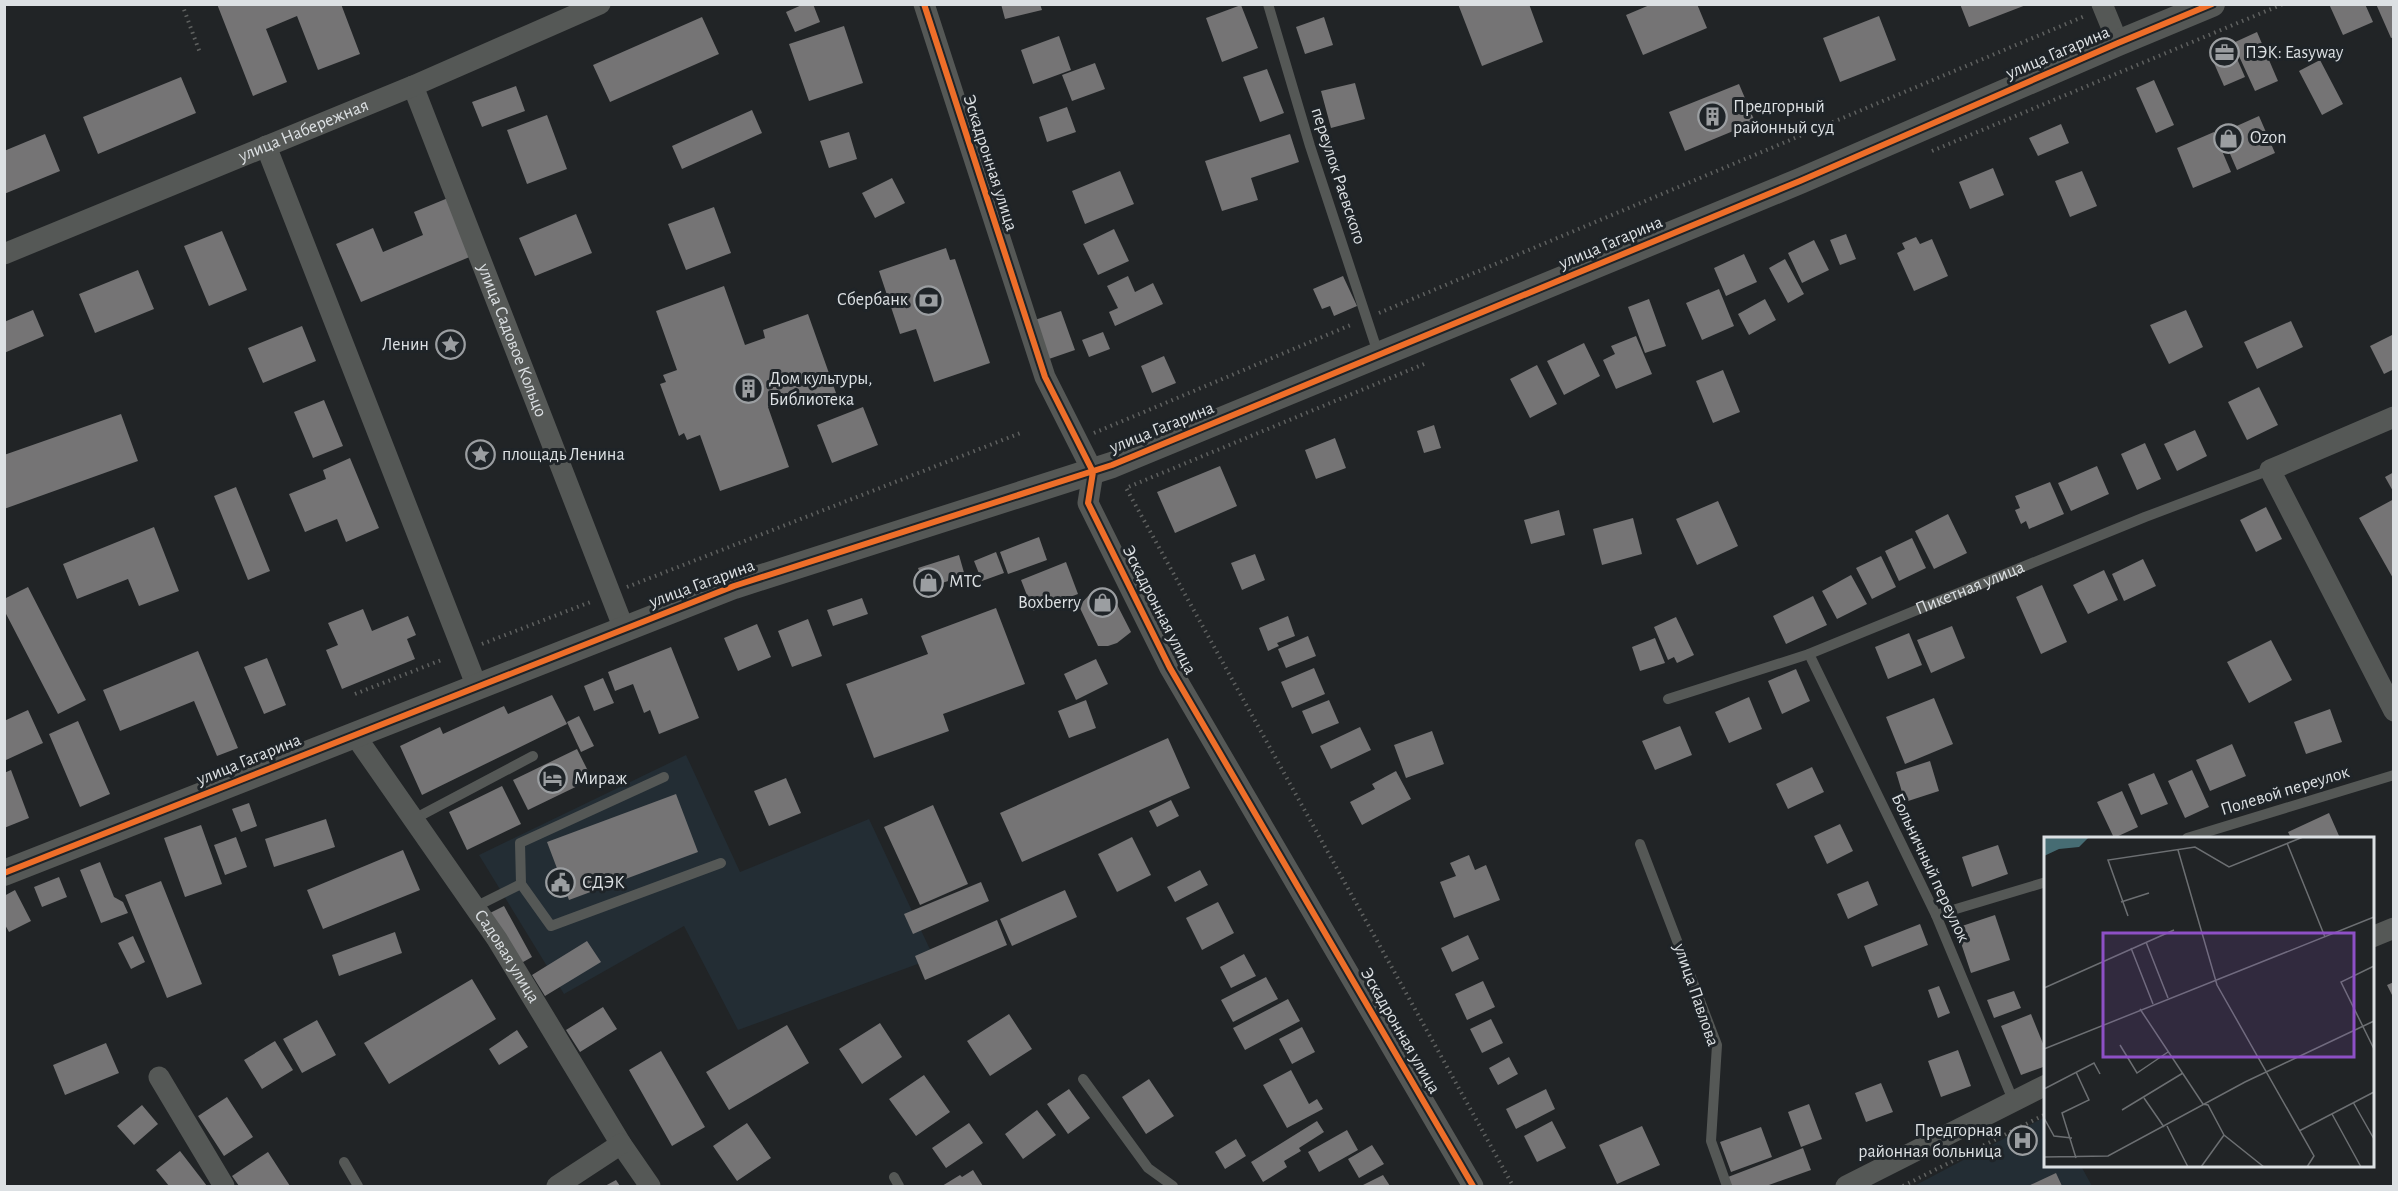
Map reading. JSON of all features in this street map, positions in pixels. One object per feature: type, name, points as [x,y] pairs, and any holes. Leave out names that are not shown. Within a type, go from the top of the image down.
[{"type":"street","name":"улица Набережная","points":[[4,254],[413,86],[600,4]]},
{"type":"street","name":"Эскадронная улица","points":[[924,4],[1045,377],[1093,472],[1088,503],[1170,668],[1473,1186]]},
{"type":"street","name":"улица Гагарина","points":[[4,873],[734,586],[1093,472],[1800,181],[2212,4]]},
{"type":"street","points":[[2103,6],[2118,43]]},
{"type":"street","name":"улица Садовое Кольцо","points":[[413,86],[624,629]]},
{"type":"street","points":[[266,146],[477,687]]},
{"type":"street","name":"Пикетная улица","points":[[2270,470],[2394,417]]},
{"type":"street","points":[[2270,470],[2394,711]]},
{"type":"street","name":"Садовая улица","points":[[354,734],[496,939],[621,1144],[650,1186]]},
{"type":"street","points":[[2374,937],[2394,928]]},
{"type":"street","points":[[159,1077],[224,1186]]},
{"type":"street","points":[[1846,1186],[2044,1086]]},
{"type":"street","points":[[556,1186],[621,1144]]},
{"type":"lane","name":"переулок Раевского","points":[[1268,4],[1310,146],[1379,356]]},
{"type":"lane","name":"Пикетная улица","points":[[1668,699],[1809,654],[2134,522],[2270,470]]},
{"type":"lane","name":"Больничный переулок","points":[[1809,654],[1936,915],[2013,1100]]},
{"type":"lane","points":[[414,819],[533,756]]},
{"type":"lane","name":"Полевой переулок","points":[[2190,837],[2394,775]]},
{"type":"lane","points":[[664,777],[520,843],[521,884],[551,926],[721,863]]},
{"type":"lane","name":"улица Павлова","points":[[1640,844],[1717,1045],[1711,1141],[1727,1186]]},
{"type":"lane","points":[[1936,915],[2044,883]]},
{"type":"lane","points":[[474,907],[521,884]]},
{"type":"lane","points":[[1083,1078],[1148,1168],[1173,1186]]},
{"type":"lane","points":[[344,1162],[358,1186]]},
{"type":"path","points":[[182,4],[200,53]]},
{"type":"path","points":[[1077,440],[2103,6]]},
{"type":"path","points":[[355,694],[1023,432]]},
{"type":"path","points":[[1126,488],[1513,1186]]},
{"type":"path","points":[[1903,1186],[2044,1115]]},
{"type":"shaded area","points":[[686,755],[740,872],[869,819],[934,958],[738,1030],[684,926],[564,994],[479,855]]},
{"type":"shaded area","name":"Предгорная районная больница","points":[[2044,1118],[2044,1167],[2082,1167],[2092,1186],[1914,1186]]},
{"type":"building","points":[[217,4],[341,4],[360,54],[318,70],[297,16],[266,29],[287,82],[253,96]]},
{"type":"building","points":[[804,4],[813,4],[820,22],[795,32],[786,12]]},
{"type":"building","points":[[1001,4],[1040,4],[1042,10],[1005,19]]},
{"type":"building","points":[[1458,4],[1529,4],[1543,42],[1482,66]]},
{"type":"building","points":[[1652,4],[1697,4],[1707,28],[1643,55],[1626,15]]},
{"type":"building","points":[[1960,4],[2026,4],[2026,5],[1969,27]]},
{"type":"building","points":[[2329,4],[2365,4],[2373,22],[2343,35]]},
{"type":"building","points":[[2376,4],[2394,4],[2394,37],[2391,38]]},
{"type":"building","points":[[1241,5],[1258,48],[1222,62],[1206,18]]},
{"type":"building","points":[[1879,16],[1896,60],[1840,82],[1823,38]]},
{"type":"building","points":[[702,17],[719,54],[610,102],[593,65]]},
{"type":"building","points":[[1324,17],[1333,45],[1305,54],[1296,27]]},
{"type":"building","points":[[844,26],[863,83],[809,101],[789,44]]},
{"type":"building","points":[[2257,32],[2278,81],[2255,91],[2233,43]]},
{"type":"building","points":[[1059,36],[1071,70],[1033,84],[1021,50]]},
{"type":"building","points":[[2231,45],[2245,77],[2224,86],[2210,54]]},
{"type":"building","points":[[2320,60],[2343,104],[2322,115],[2299,71]]},
{"type":"building","points":[[1095,63],[1105,89],[1072,101],[1062,75]]},
{"type":"building","points":[[1267,69],[1284,113],[1260,122],[1243,77]]},
{"type":"building","points":[[181,77],[196,113],[98,154],[83,117]]},
{"type":"building","points":[[2154,80],[2174,125],[2156,133],[2136,88]]},
{"type":"building","points":[[1355,83],[1365,119],[1331,128],[1321,91]]},
{"type":"building","name":"Предгорный районный суд","points":[[1739,84],[1755,122],[1685,151],[1669,112]]},
{"type":"building","points":[[516,86],[525,111],[482,127],[472,102]]},
{"type":"building","points":[[1067,107],[1076,132],[1047,142],[1039,117]]},
{"type":"building","points":[[752,110],[762,133],[682,169],[672,146]]},
{"type":"building","points":[[547,115],[567,169],[527,184],[507,130]]},
{"type":"building","points":[[2259,116],[2275,153],[2237,170],[2221,133]]},
{"type":"building","points":[[2061,124],[2069,143],[2038,156],[2029,138]]},
{"type":"building","points":[[849,132],[857,159],[829,168],[820,141]]},
{"type":"building","points":[[2214,132],[2231,172],[2193,188],[2177,148]]},
{"type":"building","points":[[45,134],[60,171],[4,194],[4,151]]},
{"type":"building","points":[[1290,134],[1299,162],[1251,178],[1258,200],[1222,211],[1205,161]]},
{"type":"building","points":[[1993,168],[2004,195],[1970,209],[1959,182]]},
{"type":"building","points":[[1120,171],[1134,204],[1085,224],[1072,191]]},
{"type":"building","points":[[2082,171],[2097,206],[2070,217],[2055,181]]},
{"type":"building","points":[[892,178],[905,203],[875,218],[862,193]]},
{"type":"building","points":[[448,198],[472,256],[361,302],[336,244],[373,228],[383,252],[423,235],[414,212]]},
{"type":"building","points":[[714,207],[731,253],[686,270],[668,224]]},
{"type":"building","points":[[576,214],[592,253],[535,276],[519,238]]},
{"type":"building","points":[[1114,229],[1129,261],[1098,275],[1083,244]]},
{"type":"building","points":[[222,231],[247,290],[209,306],[184,246]]},
{"type":"building","points":[[1846,234],[1856,259],[1840,265],[1830,240]]},
{"type":"building","points":[[1916,237],[1920,244],[1932,239],[1948,276],[1914,291],[1897,253],[1905,249],[1902,243]]},
{"type":"building","points":[[1814,240],[1829,270],[1802,283],[1788,253]]},
{"type":"building","name":"Сбербанк","points":[[946,248],[950,260],[955,259],[990,363],[934,382],[916,329],[900,334],[879,271]]},
{"type":"building","points":[[1744,254],[1757,282],[1726,296],[1714,268]]},
{"type":"building","points":[[1785,259],[1804,294],[1788,303],[1769,268]]},
{"type":"building","points":[[138,270],[154,309],[95,333],[79,294]]},
{"type":"building","points":[[1128,276],[1135,292],[1153,283],[1163,304],[1115,326],[1109,312],[1118,308],[1107,286]]},
{"type":"building","points":[[1343,276],[1357,306],[1334,316],[1330,306],[1322,309],[1313,289]]},
{"type":"building","name":"Дом культуры, Библиотека","points":[[724,286],[745,345],[765,338],[763,330],[808,314],[836,393],[793,408],[790,399],[768,407],[789,467],[720,491],[700,435],[687,440],[684,433],[679,436],[660,384],[666,382],[663,375],[677,370],[656,311]]},
{"type":"building","points":[[1719,289],[1734,326],[1702,340],[1686,303]]},
{"type":"building","points":[[1649,299],[1666,346],[1645,353],[1628,307]]},
{"type":"building","points":[[1765,299],[1776,320],[1749,335],[1738,314]]},
{"type":"building","points":[[33,310],[44,336],[4,353],[4,322]]},
{"type":"building","points":[[2186,310],[2203,347],[2169,364],[2150,325]]},
{"type":"building","points":[[1061,311],[1075,350],[1046,360],[1032,321]]},
{"type":"building","points":[[2291,321],[2303,347],[2257,369],[2244,342]]},
{"type":"building","points":[[302,326],[316,361],[263,383],[248,348]]},
{"type":"building","points":[[1103,332],[1110,349],[1089,357],[1082,340]]},
{"type":"building","points":[[2394,334],[2394,369],[2384,374],[2370,346]]},
{"type":"building","points":[[1636,336],[1652,374],[1616,389],[1603,360],[1615,354],[1611,346]]},
{"type":"building","points":[[1584,343],[1600,376],[1564,395],[1547,361]]},
{"type":"building","points":[[1164,356],[1176,383],[1152,393],[1141,366]]},
{"type":"building","points":[[1537,365],[1557,404],[1530,418],[1510,379]]},
{"type":"building","points":[[1723,370],[1740,412],[1713,423],[1696,381]]},
{"type":"building","points":[[2259,387],[2278,425],[2247,440],[2228,402]]},
{"type":"building","points":[[324,400],[343,446],[313,458],[294,412]]},
{"type":"building","points":[[863,407],[878,445],[832,463],[817,425]]},
{"type":"building","points":[[121,414],[138,461],[4,509],[4,455]]},
{"type":"building","points":[[1434,425],[1441,448],[1424,453],[1417,431]]},
{"type":"building","points":[[2195,430],[2207,456],[2177,471],[2164,444]]},
{"type":"building","points":[[1335,438],[1346,468],[1316,479],[1305,450]]},
{"type":"building","points":[[2145,443],[2161,479],[2137,490],[2121,454]]},
{"type":"building","points":[[350,458],[379,528],[346,542],[337,519],[305,532],[289,494],[326,479],[323,470]]},
{"type":"building","points":[[1220,466],[1237,506],[1175,533],[1157,492]]},
{"type":"building","points":[[2097,466],[2109,494],[2071,511],[2058,483]]},
{"type":"building","points":[[2394,472],[2394,493],[2385,477]]},
{"type":"building","points":[[2050,482],[2064,514],[2029,529],[2026,521],[2021,524],[2015,510],[2020,508],[2015,496]]},
{"type":"building","points":[[236,487],[270,571],[248,580],[214,496]]},
{"type":"building","points":[[2394,499],[2394,580],[2359,518]]},
{"type":"building","points":[[1718,501],[1738,546],[1697,565],[1676,519]]},
{"type":"building","points":[[2266,507],[2282,539],[2256,552],[2240,520]]},
{"type":"building","points":[[1559,510],[1565,535],[1531,544],[1524,520]]},
{"type":"building","points":[[1948,514],[1967,553],[1934,569],[1915,531]]},
{"type":"building","points":[[1633,518],[1642,554],[1602,565],[1593,529]]},
{"type":"building","points":[[154,527],[179,591],[139,606],[128,579],[77,599],[63,564]]},
{"type":"building","points":[[1039,537],[1047,560],[1008,574],[1000,552]]},
{"type":"building","points":[[1912,538],[1926,568],[1899,581],[1885,551]]},
{"type":"building","points":[[996,552],[1004,573],[982,581],[974,561]]},
{"type":"building","points":[[1255,554],[1265,580],[1242,590],[1231,563]]},
{"type":"building","points":[[959,555],[965,576],[925,588],[918,568]]},
{"type":"building","points":[[1881,556],[1896,587],[1872,599],[1856,568]]},
{"type":"building","points":[[2143,559],[2156,586],[2124,601],[2112,574]]},
{"type":"building","points":[[1066,562],[1078,594],[1033,611],[1021,580]]},
{"type":"building","points":[[2104,570],[2118,600],[2088,614],[2073,585]]},
{"type":"building","points":[[1851,575],[1867,604],[1837,619],[1822,591]]},
{"type":"building","points":[[2042,585],[2067,642],[2041,654],[2016,597]]},
{"type":"building","points":[[28,587],[86,700],[58,714],[4,610],[4,599]]},
{"type":"building","points":[[1109,589],[1131,632],[1117,643],[1098,646],[1079,606],[1091,593]]},
{"type":"building","points":[[1813,596],[1827,625],[1786,644],[1773,616]]},
{"type":"building","points":[[862,598],[868,614],[833,626],[827,610]]},
{"type":"building","points":[[996,608],[1025,684],[943,714],[949,731],[874,758],[846,684],[928,654],[921,636]]},
{"type":"building","points":[[363,609],[372,631],[408,616],[416,635],[407,639],[415,659],[342,689],[326,650],[338,645],[328,623]]},
{"type":"building","points":[[1288,616],[1295,636],[1277,643],[1279,646],[1268,651],[1259,628]]},
{"type":"building","points":[[1676,617],[1694,655],[1677,663],[1674,657],[1668,660],[1654,627]]},
{"type":"building","points":[[808,619],[822,656],[792,667],[778,631]]},
{"type":"building","points":[[757,624],[771,657],[738,671],[724,638]]},
{"type":"building","points":[[1952,626],[1965,658],[1931,673],[1917,640]]},
{"type":"building","points":[[1909,633],[1922,665],[1888,679],[1875,647]]},
{"type":"building","points":[[1308,636],[1316,656],[1286,668],[1278,649]]},
{"type":"building","points":[[1655,638],[1665,663],[1640,671],[1632,647]]},
{"type":"building","points":[[2271,640],[2292,680],[2249,703],[2227,662]]},
{"type":"building","points":[[671,647],[699,718],[659,734],[650,710],[644,713],[633,684],[615,691],[608,672]]},
{"type":"building","points":[[198,651],[238,748],[217,756],[194,701],[120,731],[103,690]]},
{"type":"building","points":[[267,658],[286,705],[264,714],[244,667]]},
{"type":"building","points":[[1096,659],[1108,684],[1076,700],[1064,674]]},
{"type":"building","points":[[1314,668],[1325,694],[1292,708],[1281,682]]},
{"type":"building","points":[[1796,669],[1810,701],[1782,714],[1768,681]]},
{"type":"building","points":[[603,678],[614,703],[594,711],[584,686]]},
{"type":"building","points":[[552,695],[567,724],[422,795],[400,746],[440,727],[443,734],[504,706],[508,714]]},
{"type":"building","points":[[1749,697],[1762,729],[1729,743],[1715,712]]},
{"type":"building","points":[[1934,698],[1953,744],[1905,764],[1886,717]]},
{"type":"building","points":[[1086,700],[1096,728],[1069,738],[1058,711]]},
{"type":"building","points":[[1329,700],[1339,723],[1312,734],[1302,711]]},
{"type":"building","points":[[2330,709],[2342,742],[2306,754],[2294,722]]},
{"type":"building","points":[[28,710],[43,743],[6,760],[4,721]]},
{"type":"building","points":[[579,716],[594,746],[581,752],[567,722]]},
{"type":"building","points":[[78,721],[110,794],[80,807],[49,734]]},
{"type":"building","points":[[1680,726],[1692,755],[1655,770],[1642,741]]},
{"type":"building","points":[[1360,727],[1371,750],[1331,769],[1320,746]]},
{"type":"building","points":[[1432,731],[1444,764],[1406,778],[1394,745]]},
{"type":"building","points":[[1168,738],[1190,788],[1022,862],[1000,813]]},
{"type":"building","points":[[2232,744],[2246,776],[2210,791],[2196,760]]},
{"type":"building","name":"Мираж","points":[[577,749],[592,779],[528,810],[513,780]]},
{"type":"building","points":[[1930,761],[1939,791],[1905,802],[1896,772]]},
{"type":"building","points":[[1812,767],[1824,792],[1788,809],[1776,784]]},
{"type":"building","points":[[11,770],[29,818],[4,828],[4,773]]},
{"type":"building","points":[[2192,770],[2209,807],[2185,818],[2168,781]]},
{"type":"building","points":[[1396,771],[1411,799],[1362,825],[1350,802],[1375,789],[1372,784]]},
{"type":"building","points":[[2154,773],[2168,804],[2141,815],[2128,784]]},
{"type":"building","points":[[786,778],[801,813],[769,826],[754,791]]},
{"type":"building","points":[[502,786],[521,824],[467,850],[449,812]]},
{"type":"building","points":[[2122,791],[2138,827],[2114,837],[2097,802]]},
{"type":"building","points":[[676,794],[698,852],[569,900],[547,842]]},
{"type":"building","points":[[1171,800],[1179,816],[1157,827],[1149,811]]},
{"type":"building","points":[[249,803],[257,826],[241,832],[232,809]]},
{"type":"building","points":[[933,805],[968,884],[920,905],[884,827]]},
{"type":"building","points":[[2329,813],[2340,837],[2290,837],[2288,832]]},
{"type":"building","points":[[326,819],[335,847],[274,867],[265,839]]},
{"type":"building","points":[[1840,824],[1853,851],[1827,864],[1814,836]]},
{"type":"building","points":[[201,825],[222,884],[185,897],[164,838]]},
{"type":"building","points":[[236,837],[247,867],[225,875],[214,845]]},
{"type":"building","points":[[1132,837],[1151,875],[1117,892],[1098,854]]},
{"type":"building","points":[[1998,845],[2008,874],[1972,887],[1962,857]]},
{"type":"building","points":[[403,850],[420,890],[323,929],[307,890]]},
{"type":"building","points":[[1469,855],[1475,870],[1486,865],[1500,900],[1454,918],[1440,882],[1456,876],[1450,863]]},
{"type":"building","points":[[100,862],[114,897],[123,902],[128,913],[101,923],[80,870]]},
{"type":"building","points":[[1200,870],[1208,885],[1175,902],[1167,887]]},
{"type":"building","points":[[59,877],[67,897],[42,907],[34,887]]},
{"type":"building","points":[[161,881],[202,984],[167,998],[125,895]]},
{"type":"building","points":[[1868,881],[1878,905],[1848,919],[1837,894]]},
{"type":"building","points":[[981,882],[989,901],[913,934],[904,914]]},
{"type":"building","points":[[15,890],[31,921],[9,932],[4,923],[4,896]]},
{"type":"building","points":[[1065,890],[1077,917],[1012,946],[1000,919]]},
{"type":"building","points":[[1218,902],[1234,933],[1202,950],[1186,918]]},
{"type":"building","points":[[504,906],[532,957],[516,966],[488,914]]},
{"type":"building","points":[[1995,915],[2010,960],[1971,973],[1956,928]]},
{"type":"building","points":[[997,920],[1007,945],[925,980],[915,956]]},
{"type":"building","points":[[1920,924],[1928,945],[1872,967],[1864,946]]},
{"type":"building","points":[[395,932],[402,953],[339,976],[332,955]]},
{"type":"building","points":[[1468,935],[1479,959],[1452,972],[1441,948]]},
{"type":"building","points":[[133,936],[145,962],[131,969],[118,943]]},
{"type":"building","points":[[587,941],[601,962],[545,996],[532,975]]},
{"type":"building","points":[[1244,954],[1256,976],[1231,988],[1220,967]]},
{"type":"building","points":[[1266,977],[1278,999],[1233,1022],[1221,1000]]},
{"type":"building","points":[[472,979],[496,1019],[389,1084],[364,1043]]},
{"type":"building","points":[[1483,981],[1495,1007],[1467,1020],[1455,994]]},
{"type":"building","points":[[2394,982],[2394,999],[2387,985]]},
{"type":"building","points":[[1939,986],[1950,1013],[1938,1018],[1928,990]]},
{"type":"building","points":[[2014,991],[2021,1008],[1994,1018],[1987,1000]]},
{"type":"building","points":[[1288,999],[1300,1021],[1245,1050],[1233,1028]]},
{"type":"building","points":[[603,1007],[617,1029],[580,1052],[566,1030]]},
{"type":"building","points":[[1009,1014],[1032,1049],[990,1076],[967,1041]]},
{"type":"building","points":[[2031,1014],[2044,1046],[2044,1067],[2021,1075],[2001,1026]]},
{"type":"building","points":[[1491,1019],[1503,1043],[1482,1053],[1470,1029]]},
{"type":"building","points":[[317,1020],[336,1055],[302,1073],[283,1039]]},
{"type":"building","points":[[880,1023],[902,1057],[862,1084],[839,1049]]},
{"type":"building","points":[[787,1025],[809,1063],[729,1110],[706,1072]]},
{"type":"building","points":[[1302,1027],[1315,1052],[1292,1064],[1279,1039]]},
{"type":"building","points":[[517,1030],[528,1047],[499,1065],[489,1049]]},
{"type":"building","points":[[275,1041],[293,1070],[262,1089],[244,1060]]},
{"type":"building","points":[[106,1043],[119,1073],[65,1095],[53,1065]]},
{"type":"building","points":[[1958,1050],[1971,1086],[1941,1097],[1928,1061]]},
{"type":"building","points":[[661,1051],[705,1127],[672,1146],[629,1070]]},
{"type":"building","points":[[1509,1057],[1518,1074],[1498,1085],[1489,1068]]},
{"type":"building","points":[[1291,1070],[1309,1104],[1317,1099],[1323,1109],[1287,1128],[1263,1085]]},
{"type":"building","points":[[924,1075],[950,1112],[916,1136],[889,1099]]},
{"type":"building","points":[[1149,1079],[1174,1116],[1146,1134],[1122,1097]]},
{"type":"building","points":[[1881,1083],[1893,1112],[1866,1122],[1855,1093]]},
{"type":"building","points":[[1069,1089],[1090,1118],[1068,1134],[1047,1104]]},
{"type":"building","points":[[1546,1089],[1555,1109],[1516,1129],[1506,1109]]},
{"type":"building","points":[[227,1097],[253,1137],[224,1156],[198,1116]]},
{"type":"building","points":[[1809,1104],[1822,1139],[1801,1147],[1788,1112]]},
{"type":"building","points":[[142,1105],[158,1124],[134,1145],[117,1126]]},
{"type":"building","points":[[1037,1110],[1056,1135],[1023,1159],[1005,1134]]},
{"type":"building","points":[[1317,1121],[1324,1132],[1299,1148],[1301,1151],[1284,1161],[1287,1167],[1263,1182],[1251,1162]]},
{"type":"building","points":[[1552,1121],[1566,1148],[1537,1162],[1524,1136]]},
{"type":"building","points":[[747,1123],[771,1158],[737,1181],[713,1146]]},
{"type":"building","points":[[969,1123],[983,1143],[946,1168],[932,1148]]},
{"type":"building","points":[[1642,1126],[1660,1165],[1617,1184],[1599,1145]]},
{"type":"building","points":[[1761,1127],[1772,1157],[1731,1172],[1720,1142]]},
{"type":"building","points":[[1347,1130],[1358,1150],[1319,1172],[1308,1152]]},
{"type":"building","points":[[1236,1139],[1246,1156],[1225,1169],[1215,1152]]},
{"type":"building","points":[[1372,1145],[1384,1164],[1359,1178],[1348,1159]]},
{"type":"building","points":[[1803,1148],[1811,1170],[1766,1186],[1732,1186],[1728,1177]]},
{"type":"building","points":[[180,1151],[207,1186],[169,1186],[156,1170]]},
{"type":"building","points":[[268,1152],[290,1186],[239,1186],[232,1176]]},
{"type":"building","points":[[973,1170],[983,1186],[942,1186],[960,1175],[962,1177]]},
{"type":"building","points":[[2056,1173],[2062,1186],[2028,1186]]},
{"type":"building","points":[[1383,1175],[1390,1186],[1361,1186]]},
{"type":"building","points":[[616,1180],[620,1186],[605,1186]]},
{"type":"cycle path","points":[[924,4],[1045,377],[1093,472],[1088,503],[1170,668],[1473,1186]]},
{"type":"cycle path","points":[[4,873],[734,586],[1112,465],[1800,181],[2212,4]]},
{"type":"place","name":"ПЭК: Easyway","points":[[2224,53]]},
{"type":"place","name":"Предгорный районный суд","points":[[1712,117]]},
{"type":"place","name":"Ozon","points":[[2229,138]]},
{"type":"place","name":"Сбербанк","points":[[929,300]]},
{"type":"place","name":"Ленин","points":[[450,345]]},
{"type":"place","name":"Дом культуры, Библиотека","points":[[748,389]]},
{"type":"place","name":"площадь Ленина","points":[[481,455]]},
{"type":"place","name":"МТС","points":[[928,582]]},
{"type":"place","name":"Boxberry","points":[[1102,603]]},
{"type":"place","name":"Мираж","points":[[553,779]]},
{"type":"place","name":"СДЭК","points":[[561,883]]},
{"type":"place","name":"Предгорная районная больница","points":[[2023,1141]]}]
